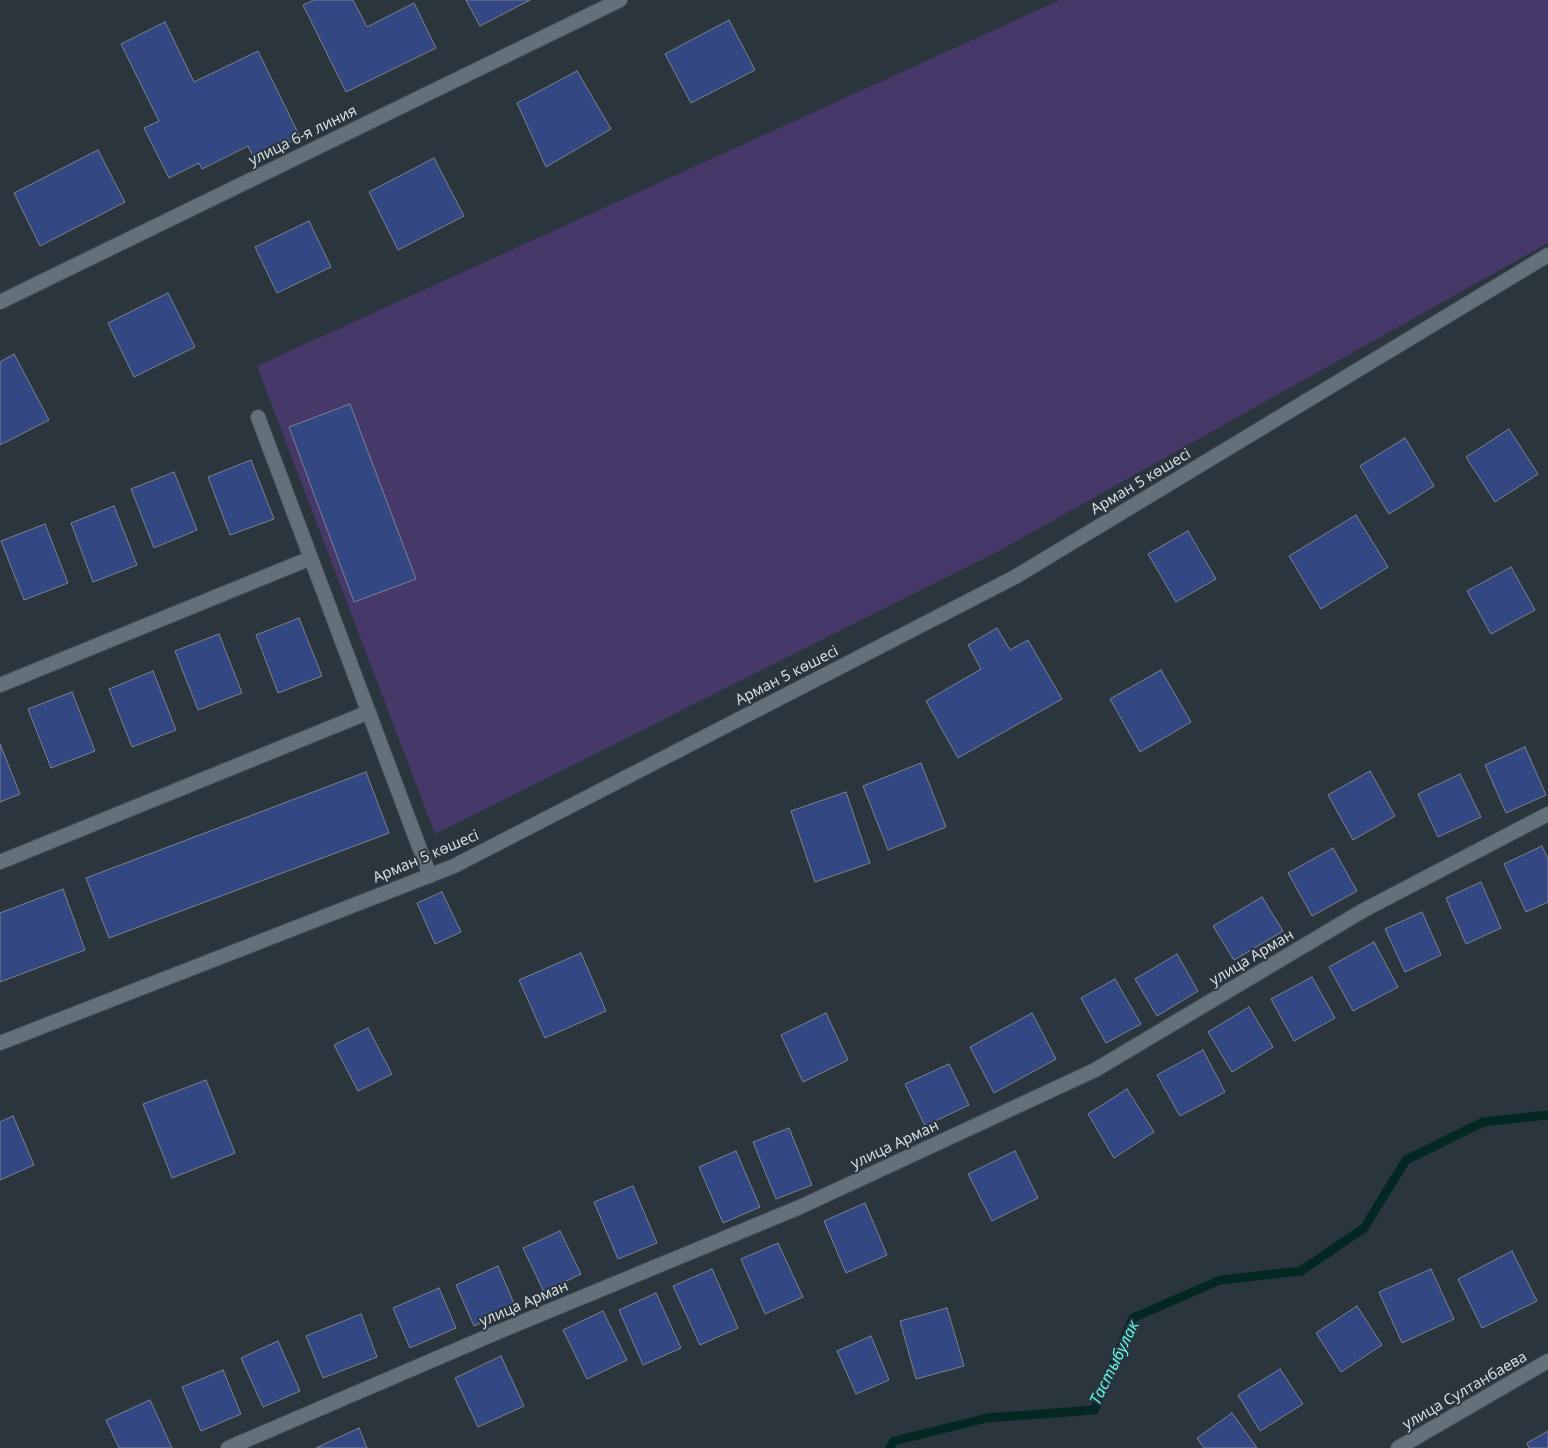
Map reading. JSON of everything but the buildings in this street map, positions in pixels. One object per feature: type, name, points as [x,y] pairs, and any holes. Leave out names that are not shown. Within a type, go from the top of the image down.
[{"type":"street","name":"улица 6-я линия","points":[[0,302],[620,0]]},
{"type":"street","name":"Арман 5 көшесі","points":[[0,1043],[454,866],[1015,577],[1548,255]]},
{"type":"street","points":[[258,417],[430,876]]},
{"type":"street","points":[[0,685],[311,558]]},
{"type":"street","points":[[0,862],[369,712]]},
{"type":"street","name":"улица Арман","points":[[228,1448],[498,1332],[800,1207],[1095,1070],[1364,910],[1548,814]]},
{"type":"street","name":"улица Султанбаева","points":[[1398,1448],[1548,1361]]},
{"type":"shaded area","points":[[1060,0],[1548,0],[1548,243],[997,552],[435,834],[257,366]]},
{"type":"waterway","name":"Тастыбулак","points":[[890,1448],[894,1441],[987,1418],[1094,1410],[1133,1318],[1220,1280],[1301,1271],[1364,1228],[1406,1160],[1483,1122],[1548,1115]]}]
